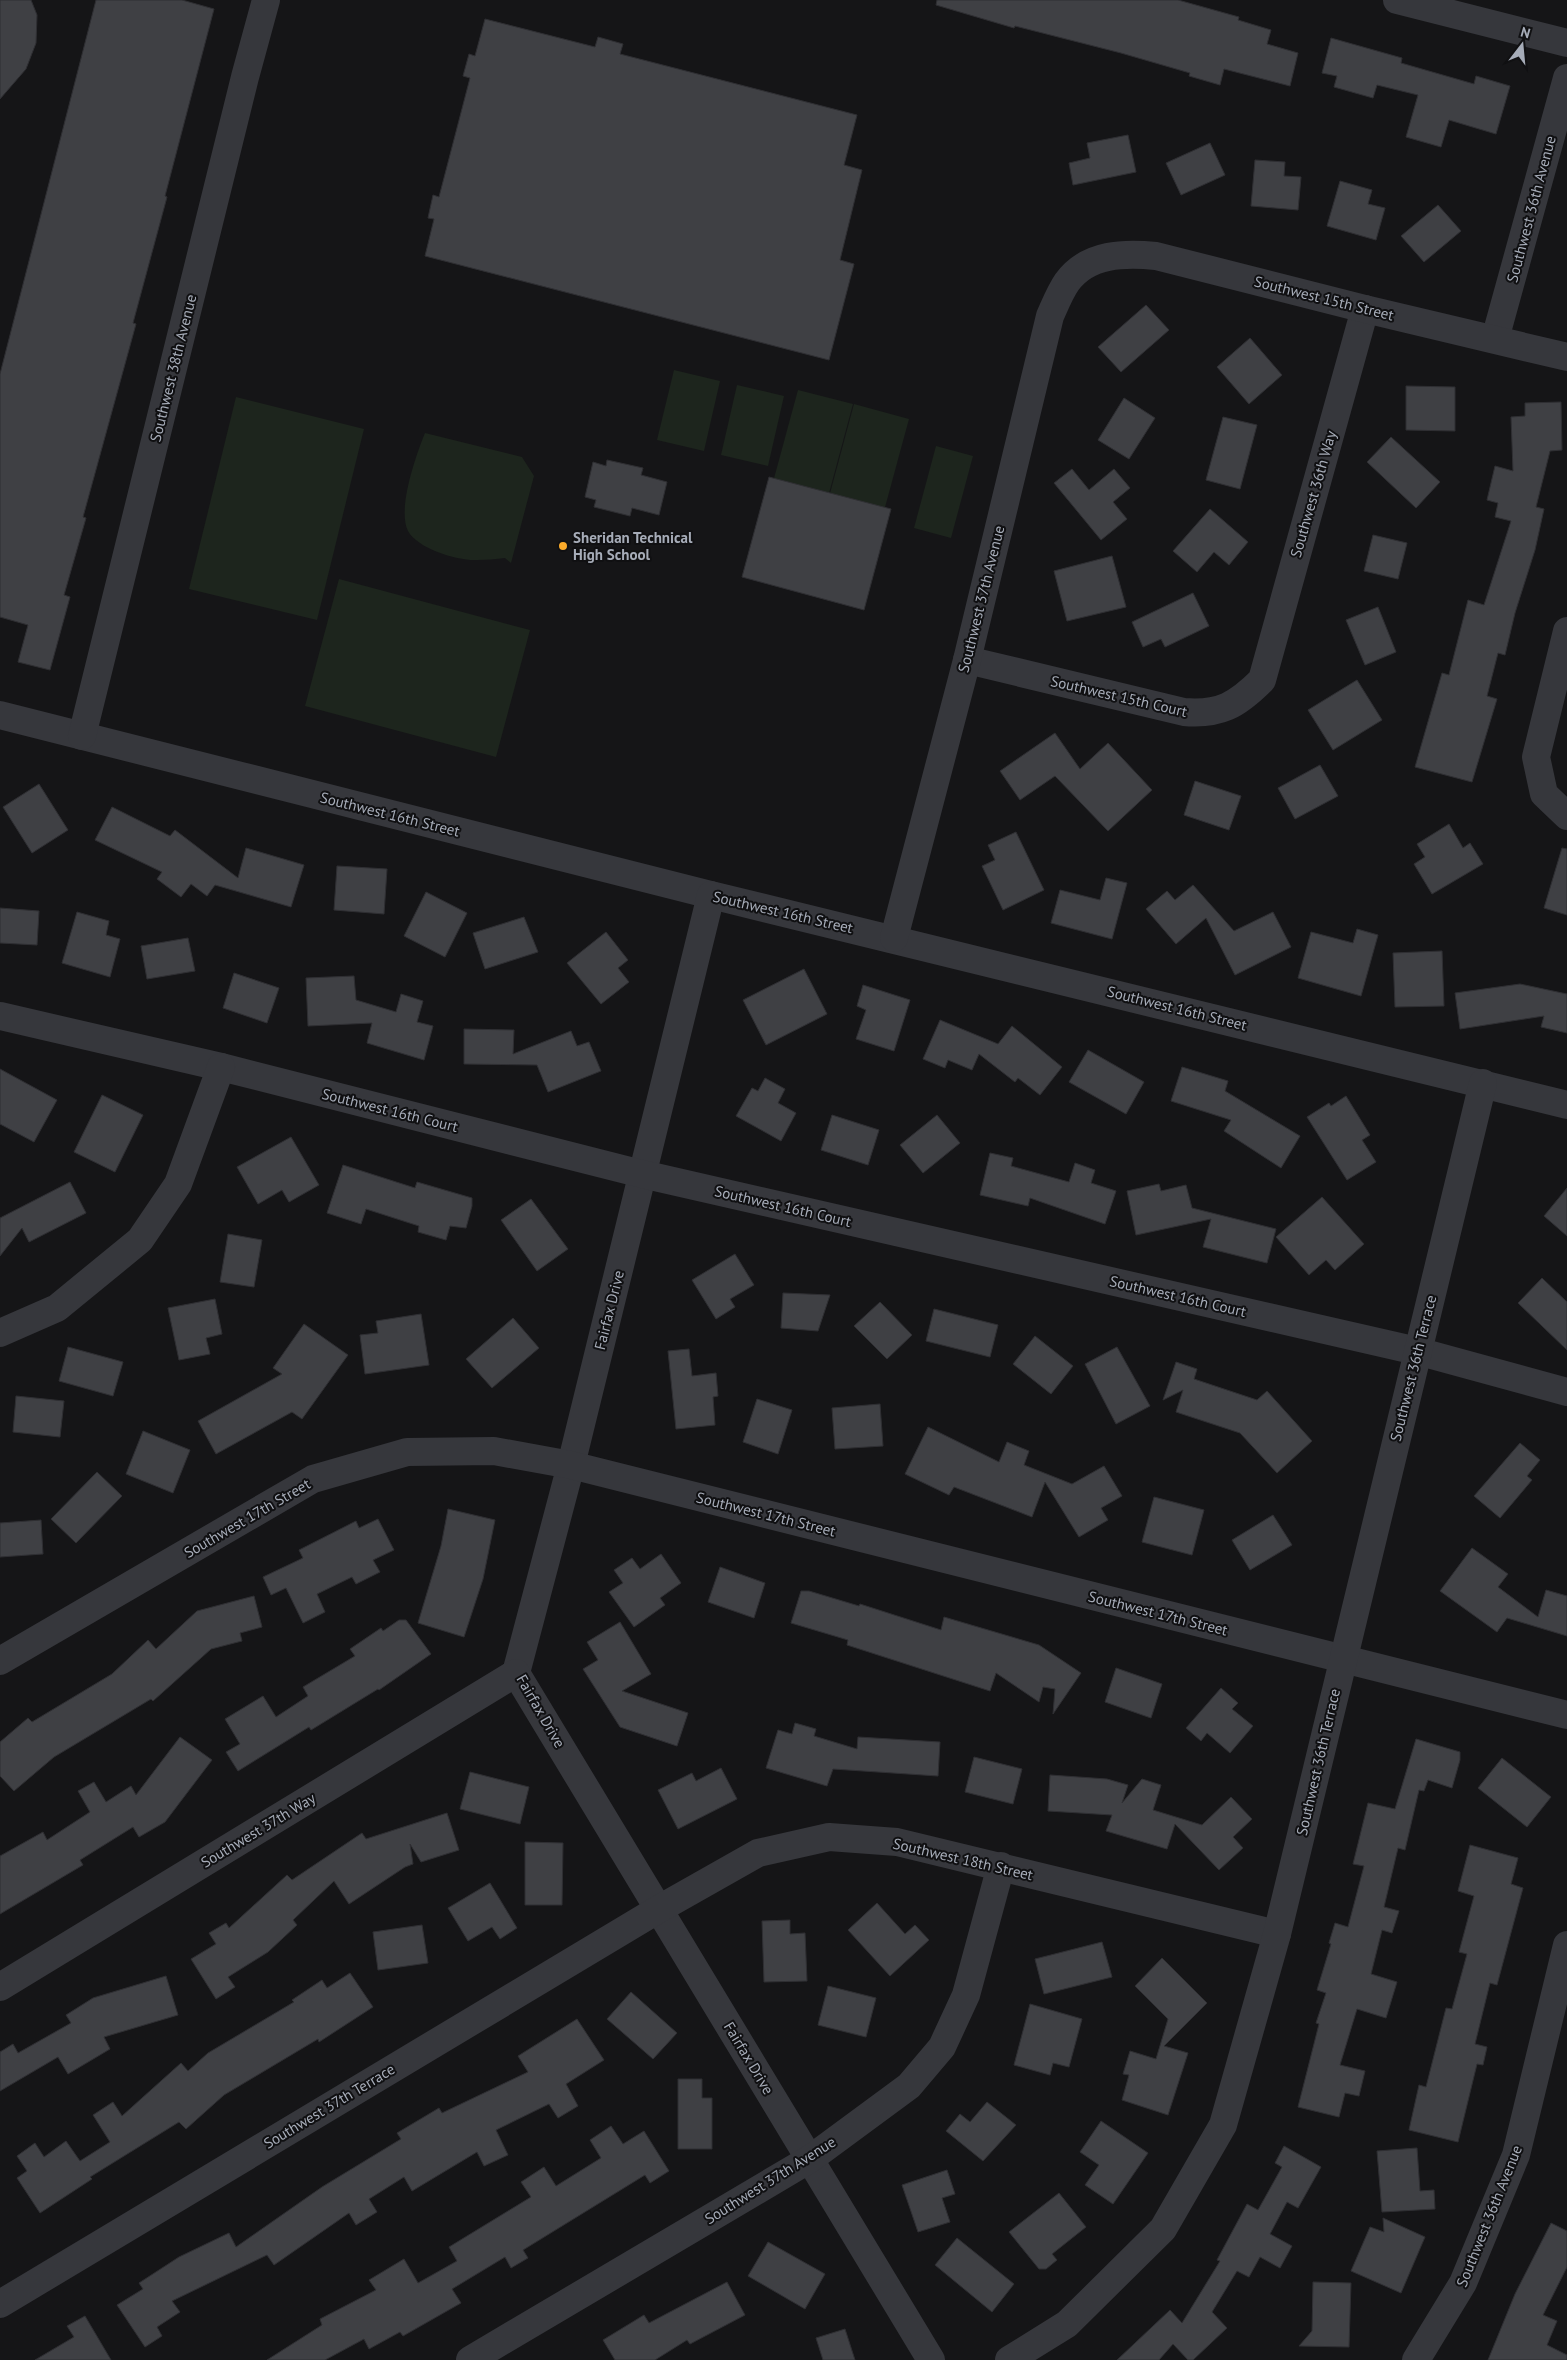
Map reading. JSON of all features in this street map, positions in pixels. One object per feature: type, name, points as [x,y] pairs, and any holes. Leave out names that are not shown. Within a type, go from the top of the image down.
[{"type":"street","name":"Southwest 38th Avenue","points":[[82,736],[244,77],[266,0]]},
{"type":"street","points":[[1397,0],[1567,43]]},
{"type":"street","name":"Southwest 36th Avenue","points":[[1495,339],[1567,78]]},
{"type":"street","name":"Southwest 15th Street","points":[[1082,268],[1099,259],[1126,253],[1156,256],[1365,309],[1567,357]]},
{"type":"street","name":"Southwest 37th Avenue","points":[[894,938],[967,660],[1050,316],[1068,280],[1082,268]]},
{"type":"street","name":"Southwest 36th Way","points":[[1262,680],[1365,309]]},
{"type":"street","points":[[1567,631],[1536,757],[1544,794],[1567,816]]},
{"type":"street","name":"Southwest 15th Court","points":[[967,660],[1184,712],[1200,714],[1219,710],[1243,699],[1262,680]]},
{"type":"street","name":"Southwest 16th Street","points":[[0,715],[711,895],[894,938],[1567,1105]]},
{"type":"street","name":"Fairfax Drive","points":[[711,895],[571,1465],[516,1673],[931,2360]]},
{"type":"street","name":"Southwest 16th Court","points":[[0,1016],[221,1068],[642,1174],[1417,1351],[1567,1392]]},
{"type":"street","points":[[0,1333],[57,1308],[140,1240],[178,1184],[221,1068]]},
{"type":"street","name":"Southwest 36th Terrace","points":[[1009,2360],[1067,2324],[1163,2229],[1223,2125],[1277,1934],[1482,1083]]},
{"type":"street","name":"Southwest 17th Street","points":[[0,1661],[313,1479],[406,1452],[494,1451],[571,1465],[1567,1715]]},
{"type":"street","name":"Southwest 37th Way","points":[[0,1986],[516,1673]]},
{"type":"street","name":"Southwest 18th Street","points":[[659,1909],[758,1852],[829,1837],[897,1842],[1277,1934]]},
{"type":"street","name":"Southwest 37th Avenue","points":[[470,2360],[810,2159],[909,2086],[942,2047],[966,1995],[1001,1866]]},
{"type":"street","name":"Southwest 37th Terrace","points":[[0,2304],[659,1909]]},
{"type":"street","name":"Southwest 36th Avenue","points":[[1416,2360],[1463,2283],[1516,2155],[1567,1945]]},
{"type":"shaded area","points":[[674,370],[720,381],[704,451],[657,440]]},
{"type":"shaded area","points":[[737,385],[784,396],[768,466],[721,455]]},
{"type":"shaded area","points":[[798,390],[853,404],[828,497],[773,482]]},
{"type":"shaded area","points":[[236,397],[364,429],[317,620],[189,589]]},
{"type":"shaded area","points":[[854,404],[909,419],[884,511],[829,497]]},
{"type":"shaded area","points":[[425,433],[522,457],[534,476],[511,563],[505,558],[469,560],[439,553],[420,543],[408,531],[405,521],[406,496],[417,454]]},
{"type":"shaded area","points":[[936,446],[973,456],[951,538],[914,528]]},
{"type":"shaded area","points":[[339,579],[530,630],[496,757],[305,706]]},
{"type":"building","points":[[0,0],[31,0],[37,15],[36,43],[26,69],[0,99]]},
{"type":"building","points":[[96,0],[182,0],[214,9],[133,323],[136,324],[83,517],[86,518],[64,595],[70,597],[50,670],[18,662],[28,625],[0,617],[0,374]]},
{"type":"building","points":[[937,0],[1178,0],[1239,17],[1238,20],[1271,30],[1267,44],[1298,53],[1290,86],[1224,69],[1220,85],[1189,76],[1190,73],[1121,53],[1015,26],[1014,28],[936,5]]},
{"type":"building","points":[[485,19],[595,47],[598,37],[623,44],[620,54],[857,115],[844,165],[862,170],[840,260],[854,264],[829,360],[425,256],[434,219],[428,218],[433,195],[439,197],[470,78],[463,76],[469,54],[475,56]]},
{"type":"building","points":[[1331,38],[1402,58],[1401,63],[1474,84],[1476,76],[1510,86],[1496,134],[1449,120],[1441,147],[1406,137],[1418,95],[1377,85],[1373,98],[1334,87],[1337,76],[1322,73]]},
{"type":"building","points":[[1128,135],[1136,172],[1073,185],[1069,163],[1090,158],[1087,143]]},
{"type":"building","points":[[1210,143],[1225,175],[1181,195],[1166,163]]},
{"type":"building","points":[[1255,160],[1285,162],[1284,176],[1301,177],[1298,210],[1251,206]]},
{"type":"building","points":[[1340,181],[1372,190],[1368,204],[1385,208],[1376,240],[1327,226]]},
{"type":"building","points":[[1438,205],[1461,231],[1424,262],[1401,236]]},
{"type":"building","points":[[1146,305],[1169,330],[1121,372],[1098,347]]},
{"type":"building","points":[[1250,338],[1282,375],[1249,404],[1217,367]]},
{"type":"building","points":[[1406,386],[1455,387],[1455,431],[1406,430]]},
{"type":"building","points":[[1124,398],[1155,418],[1129,459],[1098,440]]},
{"type":"building","points":[[1561,402],[1562,450],[1550,451],[1536,507],[1544,509],[1535,550],[1515,613],[1505,655],[1498,653],[1487,696],[1497,699],[1472,782],[1415,767],[1442,673],[1449,675],[1468,600],[1484,605],[1511,521],[1495,517],[1498,503],[1487,500],[1495,466],[1513,471],[1511,417],[1525,416],[1525,403]]},
{"type":"building","points":[[1223,417],[1257,425],[1240,489],[1206,480]]},
{"type":"building","points":[[1391,437],[1440,482],[1416,508],[1367,462]]},
{"type":"building","points":[[607,460],[643,468],[641,475],[667,482],[659,515],[632,508],[630,516],[594,507],[596,500],[585,497],[593,462],[606,466]]},
{"type":"building","points":[[1072,469],[1089,490],[1114,469],[1130,488],[1113,502],[1127,519],[1101,540],[1054,483]]},
{"type":"building","points":[[769,477],[891,509],[864,610],[742,577]]},
{"type":"building","points":[[1210,509],[1248,542],[1229,565],[1214,552],[1197,572],[1173,551]]},
{"type":"building","points":[[1373,535],[1407,543],[1398,579],[1364,571]]},
{"type":"building","points":[[1112,556],[1126,607],[1067,621],[1054,571]]},
{"type":"building","points":[[1193,593],[1209,626],[1165,647],[1161,639],[1143,647],[1132,622]]},
{"type":"building","points":[[1378,607],[1396,652],[1365,665],[1346,620]]},
{"type":"building","points":[[1357,680],[1382,720],[1333,750],[1308,710]]},
{"type":"building","points":[[1055,733],[1080,769],[1108,743],[1152,790],[1108,831],[1055,776],[1020,800],[1000,771]]},
{"type":"building","points":[[1320,765],[1338,796],[1295,819],[1278,788]]},
{"type":"building","points":[[1195,781],[1241,796],[1229,830],[1184,815]]},
{"type":"building","points":[[39,784],[68,830],[32,853],[3,807]]},
{"type":"building","points":[[112,807],[170,836],[175,830],[238,878],[246,848],[304,865],[291,907],[215,885],[207,896],[191,884],[181,897],[157,879],[162,872],[95,840]]},
{"type":"building","points":[[1449,824],[1463,848],[1470,843],[1483,864],[1432,894],[1414,864],[1425,857],[1417,844]]},
{"type":"building","points":[[1016,832],[1044,890],[1003,910],[982,866],[995,860],[988,845]]},
{"type":"building","points":[[1562,848],[1567,849],[1567,915],[1544,908]]},
{"type":"building","points":[[337,866],[387,869],[384,914],[334,910]]},
{"type":"building","points":[[1106,878],[1127,883],[1112,939],[1051,923],[1060,890],[1100,900]]},
{"type":"building","points":[[1193,885],[1234,931],[1273,912],[1291,947],[1235,975],[1206,918],[1176,944],[1146,909],[1167,891],[1175,900]]},
{"type":"building","points":[[426,892],[467,913],[445,957],[404,936]]},
{"type":"building","points":[[0,908],[39,911],[37,945],[0,943]]},
{"type":"building","points":[[77,912],[109,921],[106,935],[120,939],[110,977],[62,963]]},
{"type":"building","points":[[524,917],[538,952],[485,969],[473,933]]},
{"type":"building","points":[[1357,929],[1378,935],[1361,996],[1298,978],[1311,932],[1353,943]]},
{"type":"building","points":[[606,932],[628,960],[618,968],[629,982],[601,1004],[567,963]]},
{"type":"building","points":[[188,938],[195,971],[147,979],[141,946]]},
{"type":"building","points":[[1442,951],[1444,1006],[1395,1007],[1393,953]]},
{"type":"building","points":[[804,969],[827,1014],[766,1045],[743,1000]]},
{"type":"building","points":[[234,973],[279,988],[267,1023],[223,1008]]},
{"type":"building","points":[[354,976],[356,1000],[396,1012],[401,994],[423,1001],[417,1022],[433,1026],[424,1060],[367,1043],[372,1023],[308,1026],[306,978]]},
{"type":"building","points":[[1520,984],[1567,994],[1567,1033],[1541,1027],[1544,1016],[1460,1029],[1455,993]]},
{"type":"building","points":[[863,985],[910,1000],[894,1051],[856,1039],[866,1010],[857,1006]]},
{"type":"building","points":[[940,1020],[998,1044],[1012,1026],[1062,1067],[1040,1095],[1018,1078],[1015,1082],[979,1054],[972,1070],[948,1060],[945,1068],[923,1059]]},
{"type":"building","points":[[464,1029],[514,1030],[513,1054],[571,1031],[577,1046],[589,1042],[601,1071],[548,1092],[537,1065],[464,1064]]},
{"type":"building","points":[[1088,1050],[1144,1082],[1126,1114],[1069,1082]]},
{"type":"building","points":[[1182,1067],[1228,1081],[1225,1091],[1300,1136],[1281,1168],[1224,1131],[1231,1120],[1171,1101]]},
{"type":"building","points":[[0,1069],[57,1100],[34,1142],[0,1124]]},
{"type":"building","points":[[765,1078],[785,1089],[778,1103],[796,1113],[781,1141],[736,1116],[752,1088],[758,1091]]},
{"type":"building","points":[[102,1095],[143,1115],[115,1172],[74,1152]]},
{"type":"building","points":[[1346,1096],[1370,1135],[1362,1140],[1376,1162],[1347,1180],[1307,1117],[1329,1103],[1331,1106]]},
{"type":"building","points":[[832,1115],[879,1130],[868,1165],[821,1150]]},
{"type":"building","points":[[937,1115],[960,1143],[923,1173],[900,1145]]},
{"type":"building","points":[[291,1137],[319,1185],[289,1202],[282,1190],[258,1204],[237,1167]]},
{"type":"building","points":[[990,1153],[1013,1158],[1011,1166],[1069,1182],[1075,1163],[1095,1170],[1091,1183],[1116,1191],[1105,1224],[1030,1198],[1028,1206],[980,1195]]},
{"type":"building","points":[[343,1165],[415,1188],[417,1182],[472,1198],[472,1206],[466,1228],[450,1226],[446,1240],[418,1232],[419,1226],[366,1209],[361,1224],[327,1213]]},
{"type":"building","points":[[70,1182],[86,1213],[29,1242],[22,1228],[0,1256],[0,1218]]},
{"type":"building","points":[[1159,1184],[1161,1191],[1186,1185],[1192,1208],[1276,1229],[1267,1263],[1203,1247],[1211,1219],[1136,1235],[1127,1191]]},
{"type":"building","points":[[1567,1188],[1567,1236],[1544,1216]]},
{"type":"building","points":[[1322,1197],[1364,1244],[1335,1270],[1326,1260],[1309,1275],[1276,1237]]},
{"type":"building","points":[[531,1199],[568,1249],[537,1271],[501,1220]]},
{"type":"building","points":[[228,1234],[262,1240],[254,1287],[220,1282]]},
{"type":"building","points":[[735,1254],[754,1285],[730,1299],[735,1307],[716,1319],[692,1280]]},
{"type":"building","points":[[1542,1278],[1567,1302],[1567,1350],[1518,1303]]},
{"type":"building","points":[[783,1293],[830,1295],[818,1331],[781,1328]]},
{"type":"building","points":[[215,1299],[222,1334],[206,1338],[210,1354],[179,1360],[168,1308]]},
{"type":"building","points":[[880,1302],[912,1335],[887,1359],[854,1326]]},
{"type":"building","points":[[934,1309],[998,1325],[990,1357],[926,1341]]},
{"type":"building","points":[[421,1314],[429,1365],[365,1374],[360,1335],[378,1333],[376,1321]]},
{"type":"building","points":[[513,1318],[539,1348],[492,1388],[466,1359]]},
{"type":"building","points":[[304,1324],[348,1355],[302,1419],[292,1412],[216,1454],[198,1421],[282,1374],[273,1368]]},
{"type":"building","points":[[1035,1336],[1073,1366],[1051,1394],[1013,1364]]},
{"type":"building","points":[[68,1347],[123,1362],[113,1396],[59,1381]]},
{"type":"building","points":[[1117,1347],[1150,1406],[1116,1424],[1085,1364]]},
{"type":"building","points":[[689,1349],[692,1376],[716,1373],[718,1396],[713,1397],[715,1425],[676,1429],[668,1351]]},
{"type":"building","points":[[1176,1362],[1197,1369],[1194,1379],[1257,1400],[1267,1391],[1312,1441],[1277,1473],[1240,1433],[1176,1412],[1183,1390],[1163,1400]]},
{"type":"building","points":[[16,1396],[64,1401],[60,1437],[13,1432]]},
{"type":"building","points":[[757,1399],[792,1410],[778,1454],[743,1442]]},
{"type":"building","points":[[880,1404],[883,1446],[835,1449],[832,1408]]},
{"type":"building","points":[[928,1427],[999,1462],[1007,1442],[1029,1451],[1024,1465],[1072,1484],[1104,1466],[1122,1496],[1101,1508],[1108,1520],[1079,1537],[1045,1482],[1032,1517],[954,1487],[949,1495],[905,1474]]},
{"type":"building","points":[[143,1431],[190,1450],[173,1493],[126,1474]]},
{"type":"building","points":[[1520,1443],[1540,1460],[1527,1476],[1532,1480],[1500,1518],[1474,1496]]},
{"type":"building","points":[[97,1472],[122,1496],[76,1543],[51,1519]]},
{"type":"building","points":[[1154,1497],[1204,1510],[1192,1555],[1142,1542]]},
{"type":"building","points":[[448,1509],[495,1520],[483,1579],[464,1637],[418,1623],[441,1546]]},
{"type":"building","points":[[1273,1515],[1292,1545],[1250,1570],[1232,1540]]},
{"type":"building","points":[[378,1519],[394,1550],[373,1560],[380,1572],[356,1584],[352,1577],[317,1594],[325,1612],[303,1623],[286,1588],[271,1595],[263,1577],[303,1558],[299,1550],[356,1521],[359,1528]]},
{"type":"building","points":[[41,1520],[43,1554],[0,1557],[0,1523]]},
{"type":"building","points":[[1472,1548],[1508,1574],[1498,1587],[1538,1617],[1546,1590],[1567,1596],[1567,1636],[1507,1618],[1497,1632],[1440,1591]]},
{"type":"building","points":[[661,1554],[681,1583],[660,1598],[665,1605],[634,1627],[609,1592],[623,1583],[614,1570],[632,1558],[640,1569]]},
{"type":"building","points":[[720,1567],[765,1583],[754,1618],[708,1602]]},
{"type":"building","points":[[801,1591],[809,1591],[859,1606],[860,1604],[941,1630],[944,1617],[1039,1645],[1081,1673],[1053,1714],[1055,1689],[1043,1687],[1039,1702],[996,1673],[990,1691],[847,1645],[848,1640],[791,1623]]},
{"type":"building","points":[[254,1596],[262,1627],[240,1633],[242,1641],[211,1649],[153,1701],[151,1699],[54,1757],[14,1791],[0,1776],[0,1742],[28,1718],[32,1722],[112,1674],[148,1640],[156,1649],[197,1611]]},
{"type":"building","points":[[399,1620],[406,1620],[431,1654],[379,1690],[311,1730],[309,1727],[238,1771],[226,1752],[240,1744],[225,1719],[263,1696],[276,1717],[308,1696],[303,1687],[355,1656],[350,1649],[381,1628],[383,1631]]},
{"type":"building","points":[[620,1622],[651,1674],[622,1691],[688,1713],[677,1746],[620,1727],[583,1669],[598,1660],[587,1642]]},
{"type":"building","points":[[1116,1668],[1162,1684],[1151,1718],[1105,1702]]},
{"type":"building","points":[[1221,1688],[1238,1703],[1232,1709],[1253,1726],[1230,1753],[1207,1733],[1201,1741],[1186,1728]]},
{"type":"building","points":[[795,1723],[816,1729],[814,1736],[857,1749],[858,1737],[940,1742],[938,1776],[833,1769],[827,1786],[766,1768],[778,1730],[792,1734]]},
{"type":"building","points":[[180,1737],[212,1760],[165,1822],[139,1837],[133,1827],[80,1860],[83,1865],[0,1914],[0,1856],[43,1832],[47,1840],[90,1812],[78,1791],[94,1782],[106,1802],[131,1786],[136,1795]]},
{"type":"building","points":[[1416,1739],[1460,1752],[1460,1760],[1452,1788],[1428,1780],[1424,1791],[1419,1790],[1405,1850],[1398,1848],[1384,1907],[1399,1911],[1392,1933],[1382,1930],[1371,1974],[1397,1982],[1386,2018],[1357,2009],[1340,2065],[1365,2071],[1359,2096],[1345,2093],[1339,2117],[1298,2107],[1319,2024],[1316,2023],[1326,1993],[1317,1990],[1331,1944],[1329,1943],[1335,1923],[1348,1927],[1364,1866],[1353,1864],[1368,1803],[1395,1809]]},
{"type":"building","points":[[974,1757],[1022,1769],[1013,1804],[965,1792]]},
{"type":"building","points":[[1502,1758],[1551,1797],[1527,1827],[1478,1788]]},
{"type":"building","points":[[721,1768],[737,1799],[678,1829],[658,1790],[692,1773],[696,1781]]},
{"type":"building","points":[[470,1772],[529,1787],[520,1824],[460,1809]]},
{"type":"building","points":[[1050,1775],[1107,1779],[1128,1785],[1122,1803],[1142,1779],[1161,1785],[1153,1810],[1202,1825],[1231,1797],[1252,1819],[1233,1837],[1243,1848],[1219,1870],[1175,1824],[1167,1849],[1106,1831],[1112,1815],[1048,1811]]},
{"type":"building","points":[[447,1813],[459,1850],[421,1862],[410,1844],[413,1864],[405,1867],[349,1904],[334,1881],[293,1920],[297,1925],[268,1952],[228,1977],[235,1987],[216,1999],[191,1959],[216,1944],[209,1933],[226,1923],[229,1928],[287,1875],[292,1880],[362,1833],[366,1839]]},
{"type":"building","points":[[525,1842],[563,1843],[562,1905],[525,1905]]},
{"type":"building","points":[[1470,1845],[1518,1858],[1511,1884],[1523,1888],[1497,1985],[1490,1983],[1475,2044],[1487,2047],[1483,2065],[1477,2064],[1458,2142],[1409,2130],[1419,2085],[1426,2087],[1446,2008],[1452,2009],[1467,1954],[1459,1952],[1474,1896],[1458,1891]]},
{"type":"building","points":[[490,1883],[517,1928],[500,1939],[492,1927],[468,1941],[448,1908]]},
{"type":"building","points":[[877,1903],[905,1934],[915,1925],[929,1940],[890,1976],[848,1930]]},
{"type":"building","points":[[790,1920],[790,1934],[805,1933],[807,1981],[764,1982],[762,1921]]},
{"type":"building","points":[[422,1925],[428,1963],[378,1970],[373,1932]]},
{"type":"building","points":[[1102,1942],[1112,1977],[1044,1994],[1035,1959]]},
{"type":"building","points":[[1162,1958],[1207,2003],[1164,2046],[1188,2053],[1168,2115],[1122,2100],[1129,2075],[1123,2074],[1130,2051],[1156,2059],[1168,2019],[1135,1986]]},
{"type":"building","points":[[350,1973],[373,2007],[319,2042],[318,2039],[224,2095],[186,2129],[179,2122],[90,2177],[92,2179],[40,2213],[17,2178],[27,2171],[17,2156],[35,2143],[44,2157],[66,2141],[80,2161],[110,2142],[93,2115],[113,2102],[122,2116],[181,2063],[188,2071],[208,2053],[294,2002],[292,2000],[322,1980],[327,1988]]},
{"type":"building","points":[[166,1976],[178,2015],[104,2037],[110,2049],[68,2074],[58,2057],[0,2091],[0,2052],[13,2044],[18,2053],[71,2023],[66,2015],[93,1998]]},
{"type":"building","points":[[828,1986],[876,1998],[866,2037],[818,2025]]},
{"type":"building","points":[[631,1992],[677,2033],[653,2059],[607,2019]]},
{"type":"building","points":[[1030,2004],[1082,2019],[1069,2067],[1053,2063],[1050,2075],[1014,2065]]},
{"type":"building","points":[[577,2019],[604,2060],[566,2084],[578,2106],[558,2118],[549,2104],[496,2130],[508,2155],[484,2166],[477,2152],[412,2191],[404,2177],[369,2199],[377,2212],[356,2225],[349,2213],[274,2265],[267,2255],[172,2301],[180,2312],[157,2327],[162,2336],[145,2347],[117,2305],[143,2289],[139,2283],[179,2257],[229,2233],[236,2247],[322,2187],[401,2139],[397,2133],[439,2108],[442,2113],[528,2072],[518,2056]]},
{"type":"building","points":[[678,2079],[702,2079],[702,2098],[712,2098],[712,2149],[678,2149]]},
{"type":"building","points":[[987,2102],[1016,2125],[983,2161],[946,2131],[960,2114],[970,2122]]},
{"type":"building","points":[[1101,2121],[1148,2153],[1113,2204],[1085,2185],[1099,2165],[1080,2152]]},
{"type":"building","points":[[611,2126],[623,2144],[644,2131],[669,2171],[650,2183],[645,2175],[523,2250],[528,2258],[511,2268],[505,2257],[452,2289],[461,2303],[403,2336],[400,2332],[369,2349],[364,2339],[325,2360],[267,2360],[322,2325],[320,2319],[376,2290],[369,2280],[404,2259],[418,2283],[457,2261],[449,2247],[531,2197],[521,2182],[544,2167],[556,2186],[601,2158],[590,2140]]},
{"type":"building","points":[[1284,2146],[1321,2167],[1298,2208],[1287,2202],[1270,2234],[1292,2246],[1280,2268],[1260,2257],[1249,2277],[1237,2271],[1212,2312],[1227,2328],[1193,2360],[1188,2360],[1173,2344],[1159,2360],[1117,2360],[1170,2310],[1182,2323],[1220,2261],[1217,2260],[1247,2204],[1258,2210],[1282,2167],[1275,2163]]},
{"type":"building","points":[[1417,2148],[1420,2191],[1434,2190],[1435,2209],[1382,2212],[1377,2151]]},
{"type":"building","points":[[947,2170],[955,2194],[942,2198],[950,2222],[918,2232],[902,2185]]},
{"type":"building","points":[[1059,2193],[1086,2227],[1052,2254],[1057,2260],[1046,2269],[1039,2269],[1009,2232]]},
{"type":"building","points":[[1383,2218],[1425,2237],[1401,2293],[1351,2271],[1370,2227],[1384,2232]]},
{"type":"building","points":[[1551,2223],[1567,2231],[1567,2267],[1543,2315],[1557,2321],[1547,2345],[1567,2355],[1567,2360],[1488,2360],[1515,2294]]},
{"type":"building","points":[[957,2238],[1014,2284],[992,2312],[935,2265]]},
{"type":"building","points":[[768,2242],[825,2274],[805,2309],[748,2276]]},
{"type":"building","points":[[727,2282],[745,2315],[690,2344],[687,2340],[655,2360],[615,2360],[603,2340],[644,2315],[649,2323]]},
{"type":"building","points":[[1313,2282],[1351,2283],[1349,2347],[1299,2346],[1312,2331]]},
{"type":"building","points":[[85,2316],[111,2360],[35,2360],[74,2337],[67,2326]]},
{"type":"building","points":[[845,2329],[855,2360],[823,2360],[816,2338]]},
{"type":"place","name":"Sheridan Technical High School","points":[[563,546]]}]
